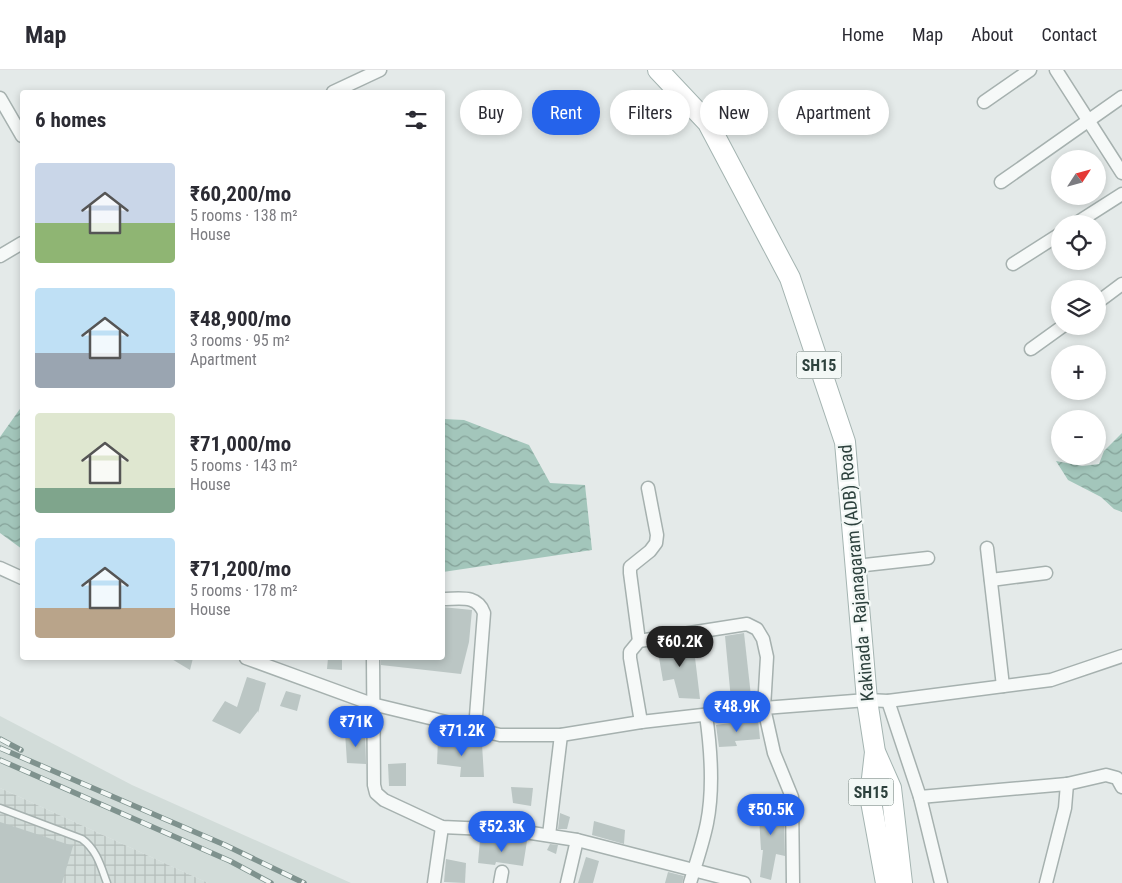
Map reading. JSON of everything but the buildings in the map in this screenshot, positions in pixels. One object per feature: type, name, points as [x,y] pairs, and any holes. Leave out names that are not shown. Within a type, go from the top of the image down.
[{"type":"main road","name":"Kakinada - Rajanagaram (ADB) Road","points":[[658,70],[708,123],[790,278],[845,442],[867,700],[876,752],[870,796],[886,883]]},
{"type":"main road","name":"SH15","points":[[876,752],[891,788],[902,883]]},
{"type":"street","points":[[337,90],[380,70]]},
{"type":"street","points":[[984,102],[1030,70]]},
{"type":"street","points":[[1056,70],[1122,173]]},
{"type":"street","points":[[1001,182],[1122,97]]},
{"type":"street","points":[[0,98],[20,133]]},
{"type":"street","points":[[1089,215],[1122,194]]},
{"type":"street","points":[[1013,264],[1051,240]]},
{"type":"street","points":[[0,256],[20,245]]},
{"type":"street","points":[[1106,296],[1122,284]]},
{"type":"street","points":[[1031,349],[1051,335]]},
{"type":"street","points":[[639,641],[630,567],[650,551],[656,543],[657,535],[648,488]]},
{"type":"street","points":[[987,548],[1003,686]]},
{"type":"street","points":[[856,566],[928,558]]},
{"type":"street","points":[[0,568],[20,577]]},
{"type":"street","points":[[991,580],[1046,573]]},
{"type":"street","points":[[445,599],[474,600],[481,605],[484,613],[474,729]]},
{"type":"street","points":[[641,722],[630,658],[630,652],[639,641],[747,624],[757,629],[763,639],[767,657],[764,708],[774,753],[792,796],[793,883]]},
{"type":"street","points":[[251,660],[372,704],[500,735],[561,736],[641,722],[764,708],[888,700],[1003,686],[1059,678],[1122,656]]},
{"type":"street","points":[[373,660],[374,785],[376,793],[384,800],[442,827],[512,830],[550,835],[576,840],[692,877],[744,883]]},
{"type":"street","points":[[888,700],[920,797],[941,883]]},
{"type":"street","points":[[692,877],[707,823],[711,785],[711,749],[706,715]]},
{"type":"street","points":[[550,835],[561,736]]},
{"type":"street","points":[[920,797],[1067,784],[1106,775],[1117,778],[1122,787]]},
{"type":"street","points":[[1046,883],[1065,808],[1067,784]]},
{"type":"street","points":[[434,883],[442,827]]},
{"type":"street","points":[[567,883],[576,840]]},
{"type":"lane","points":[[0,808],[82,839],[95,852],[107,883]]},
{"type":"shaded area","points":[[0,716],[132,785],[351,883],[208,883],[0,788]]},
{"type":"shaded area","points":[[0,788],[208,883],[0,883]]},
{"type":"water","points":[[20,409],[20,548],[0,533],[0,437]]},
{"type":"water","points":[[445,419],[464,420],[529,445],[550,483],[585,485],[592,550],[445,572]]},
{"type":"water","points":[[1122,433],[1122,512],[1114,509],[1101,497],[1068,480],[1059,465],[1106,465],[1106,449]]},
{"type":"railway","points":[[0,739],[21,750]]},
{"type":"railway","points":[[0,748],[225,845],[304,883]]},
{"type":"railway","points":[[0,760],[230,861],[271,883]]}]
